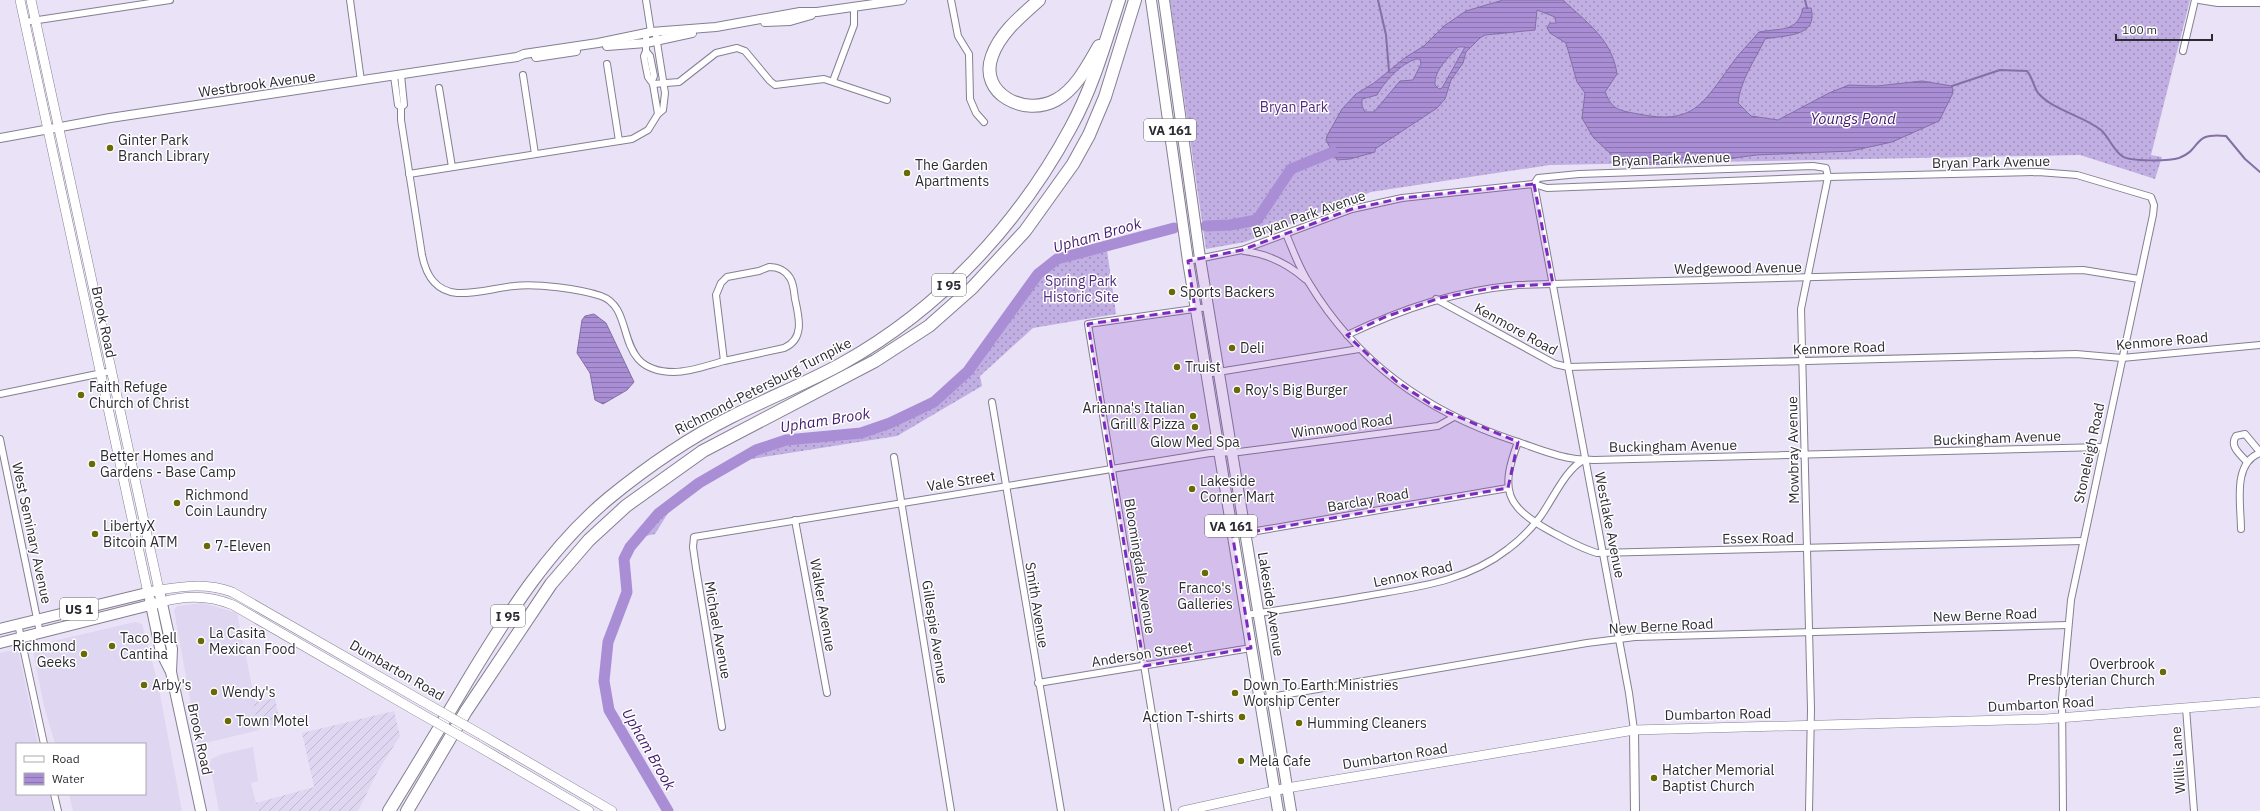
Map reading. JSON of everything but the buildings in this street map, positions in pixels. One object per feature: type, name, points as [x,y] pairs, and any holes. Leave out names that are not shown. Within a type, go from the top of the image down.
[{"type":"highway","points":[[1024,14],[1027,0]]},
{"type":"highway","points":[[1039,0],[1001,38],[989,66],[998,91],[1018,105],[1045,105],[1056,100],[1073,87],[1092,58],[1118,3]]},
{"type":"highway","name":"I 95","points":[[407,811],[466,711],[552,584],[589,540],[626,506],[703,451],[876,362],[929,326],[972,288],[1025,231],[1073,164],[1090,135],[1105,97],[1135,0]]},
{"type":"highway","name":"Richmond-Petersburg Turnpike","points":[[389,811],[500,627],[545,565],[584,521],[643,471],[691,439],[731,417],[844,363],[887,335],[938,295],[984,252],[1034,188],[1072,125],[1096,73],[1118,3]]},
{"type":"main road","name":"Brook Road","points":[[20,0],[161,652],[171,672],[201,811]]},
{"type":"main road","name":"Brook Road","points":[[32,0],[172,649],[171,672]]},
{"type":"main road","name":"VA 161","points":[[1151,0],[1188,261]]},
{"type":"main road","name":"VA 161","points":[[1164,0],[1200,258]]},
{"type":"main road","name":"Lakeside Avenue","points":[[1200,258],[1291,811]]},
{"type":"main road","name":"Lakeside Avenue","points":[[1188,261],[1278,811]]},
{"type":"main road","name":"Dumbarton Road","points":[[159,590],[199,585],[216,587],[232,592],[612,811]]},
{"type":"main road","name":"US 1","points":[[0,629],[159,590]]},
{"type":"main road","name":"Dumbarton Road","points":[[162,602],[197,597],[212,598],[229,603],[589,811]]},
{"type":"main road","points":[[151,605],[162,602]]},
{"type":"main road","name":"US 1","points":[[0,643],[151,605]]},
{"type":"main road","name":"Dumbarton Road","points":[[1183,811],[1287,788],[1634,730],[2063,718],[2260,702]]},
{"type":"street","points":[[24,22],[170,0]]},
{"type":"street","points":[[350,0],[361,81]]},
{"type":"street","points":[[409,174],[619,141],[641,136],[650,128],[658,114],[663,110],[664,84],[657,41],[651,32],[646,0]]},
{"type":"street","name":"Westbrook Avenue","points":[[517,57],[524,54],[651,32],[716,27],[800,12],[817,12],[902,0]]},
{"type":"street","points":[[951,0],[958,36],[969,54],[970,99],[976,113],[984,122]]},
{"type":"street","points":[[2183,51],[2195,0]]},
{"type":"street","points":[[2200,0],[2218,3],[2260,3]]},
{"type":"street","points":[[833,81],[854,25],[854,7]]},
{"type":"street","name":"Westbrook Avenue","points":[[0,138],[59,126],[517,57],[554,56],[594,47],[646,47],[657,41],[716,27]]},
{"type":"street","points":[[651,32],[644,56],[648,77],[652,83],[658,114]]},
{"type":"street","points":[[652,83],[664,84],[679,82],[716,52],[737,48],[745,51],[770,81],[775,84],[818,78],[833,81],[886,100]]},
{"type":"street","points":[[607,64],[619,141]]},
{"type":"street","points":[[523,75],[535,154]]},
{"type":"street","points":[[397,76],[404,101],[401,120],[423,261],[428,277],[442,288],[451,292],[464,293],[514,286],[534,285],[598,295],[610,301],[616,308],[631,349],[642,362],[652,368],[664,372],[679,372],[788,346],[795,340],[799,332],[799,318],[790,279],[777,268],[769,267],[759,271],[727,277],[718,288],[716,299],[724,361]]},
{"type":"street","points":[[439,88],[452,167]]},
{"type":"street","name":"Bryan Park Avenue","points":[[1534,184],[1538,178],[1579,174],[1813,166],[1826,168],[1828,177]]},
{"type":"street","name":"Bryan Park Avenue","points":[[1188,261],[1242,250],[1352,209],[1402,198],[1534,184],[1547,188],[1828,177],[2063,173],[2077,175],[2151,197]]},
{"type":"street","name":"Mowbray Avenue","points":[[1809,811],[1811,726],[1801,309],[1828,177]]},
{"type":"street","name":"Westlake Avenue","points":[[1534,184],[1619,639],[1634,730]]},
{"type":"street","name":"Stoneleigh Road","points":[[2064,811],[2063,718],[2068,625],[2083,541],[2153,214],[2154,204],[2151,197]]},
{"type":"street","name":"Buckingham Avenue","points":[[1286,234],[1308,282],[1347,335],[1359,349],[1410,391],[1454,417],[1518,442],[1570,458],[1586,459],[1804,455],[2103,447]]},
{"type":"street","name":"Buckingham Avenue","points":[[1242,250],[1272,258],[1291,268],[1308,282]]},
{"type":"street","name":"Wedgewood Avenue","points":[[1347,335],[1385,317],[1436,299],[1497,287],[1553,284],[1807,279],[2083,270],[2138,279]]},
{"type":"street","name":"Kenmore Road","points":[[1436,299],[1555,364],[1568,368],[2076,354],[2122,358],[2260,345]]},
{"type":"street","points":[[1195,309],[1208,307]]},
{"type":"street","name":"Bloomingdale Avenue","points":[[1168,811],[1088,324],[1195,309]]},
{"type":"street","points":[[1206,374],[1359,349]]},
{"type":"street","points":[[0,394],[112,371]]},
{"type":"street","name":"Smith Avenue","points":[[992,402],[1038,683],[1061,811]]},
{"type":"street","name":"Winnwood Road","points":[[1232,452],[1438,426],[1454,417]]},
{"type":"street","points":[[2241,529],[2241,478],[2246,461],[2260,452],[2245,434],[2236,436],[2234,447],[2246,461]]},
{"type":"street","name":"West Seminary Avenue","points":[[0,439],[40,632]]},
{"type":"street","name":"Essex Road","points":[[1518,442],[1510,465],[1508,488],[1516,507],[1535,522],[1584,549],[1603,554],[2083,541]]},
{"type":"street","name":"Vale Street","points":[[694,537],[1006,486],[1232,452]]},
{"type":"street","name":"Gillespie Avenue","points":[[894,457],[951,811]]},
{"type":"street","name":"Lennox Road","points":[[1246,615],[1428,585],[1463,575],[1504,552],[1535,522],[1568,475],[1579,462],[1586,459]]},
{"type":"street","name":"Barclay Road","points":[[1232,532],[1245,533],[1508,488]]},
{"type":"street","name":"Walker Avenue","points":[[795,520],[827,694]]},
{"type":"street","name":"Michael Avenue","points":[[694,537],[692,548],[722,727]]},
{"type":"street","points":[[18,624],[44,743]]},
{"type":"street","name":"New Berne Road","points":[[1259,699],[1619,639],[2068,625]]},
{"type":"street","name":"Anderson Street","points":[[1038,683],[1251,648]]},
{"type":"street","name":"Willis Lane","points":[[2186,708],[2194,811]]},
{"type":"street","points":[[1634,730],[1635,811]]},
{"type":"street","points":[[54,795],[58,811]]},
{"type":"highlighted area","points":[[1534,184],[1553,284],[1497,287],[1440,298],[1385,317],[1347,335],[1396,381],[1435,407],[1518,442],[1508,488],[1245,533],[1232,532],[1251,648],[1144,666],[1088,324],[1195,309],[1188,261],[1242,250],[1352,209],[1402,198]]},
{"type":"shaded area","points":[[203,603],[237,613],[260,725],[259,730],[198,744],[174,610],[177,606]]},
{"type":"shaded area","points":[[135,622],[142,624],[158,684],[182,811],[73,811],[69,795],[146,795],[146,743],[55,743],[44,706],[32,646]]},
{"type":"shaded area","points":[[18,649],[38,743],[16,743],[16,795],[49,795],[53,811],[0,811],[0,653]]},
{"type":"shaded area","points":[[275,698],[280,723],[258,727],[253,702]]},
{"type":"shaded area","points":[[394,711],[400,736],[378,771],[358,811],[258,811],[256,803],[314,787],[302,733]]},
{"type":"shaded area","points":[[253,747],[258,781],[251,783],[258,811],[219,811],[210,765],[211,759],[222,754]]},
{"type":"green space","name":"Bryan Park","points":[[1170,0],[2190,0],[2151,155],[2162,157],[2155,179],[2080,155],[1550,165],[1371,192],[1245,242],[1206,249]]},
{"type":"green space","name":"Spring Park Historic Site","points":[[1107,250],[1116,314],[1033,328],[980,376],[982,386],[897,436],[739,461],[680,500],[668,513],[655,534],[641,537],[652,520],[687,489],[745,453],[772,442],[806,437],[859,436],[879,432],[928,402],[945,397],[968,372],[983,347],[1006,324],[1037,271],[1048,266]]},
{"type":"water","name":"Youngs Pond","points":[[1503,0],[1563,0],[1597,32],[1610,51],[1617,74],[1605,92],[1611,103],[1617,109],[1638,114],[1657,117],[1672,117],[1684,114],[1694,109],[1712,91],[1737,56],[1759,32],[1792,26],[1797,22],[1803,8],[1811,8],[1812,18],[1810,25],[1805,30],[1798,33],[1765,39],[1748,71],[1739,95],[1738,103],[1751,116],[1778,120],[1829,93],[1849,85],[1877,86],[1922,81],[1952,86],[1953,93],[1939,121],[1892,142],[1851,151],[1756,155],[1698,163],[1632,165],[1615,158],[1593,137],[1582,118],[1585,93],[1577,82],[1566,43],[1550,33],[1547,28],[1550,23],[1556,23],[1555,17],[1537,10],[1535,30],[1485,35],[1480,38],[1466,52],[1463,63],[1451,80],[1445,99],[1437,108],[1375,149],[1375,152],[1350,159],[1337,160],[1326,140],[1342,109],[1356,94],[1374,83],[1406,57],[1424,46],[1444,26],[1466,11]],"holes":[[[1458,47],[1465,47],[1442,88],[1439,89],[1435,85],[1435,79],[1439,69]],[[1420,59],[1421,64],[1413,80],[1400,81],[1374,112],[1365,112],[1362,106],[1362,99],[1377,95],[1384,84],[1399,69],[1410,61]]]},
{"type":"water","points":[[594,314],[606,323],[634,382],[627,390],[603,404],[595,400],[590,373],[577,353],[582,320],[585,316]]},
{"type":"waterway","points":[[1378,0],[1386,35],[1389,71]]},
{"type":"waterway","points":[[1805,0],[1807,8]]},
{"type":"waterway","points":[[1952,86],[2000,70],[2027,71],[2031,76],[2038,93],[2060,109],[2085,120],[2101,130],[2116,150],[2126,158],[2150,160],[2179,158],[2192,150],[2198,142],[2207,136],[2226,136],[2245,159],[2260,172]]},
{"type":"waterway","name":"Upham Brook","points":[[1206,226],[1230,225],[1257,220],[1291,169],[1333,152]]},
{"type":"waterway","name":"Upham Brook","points":[[668,811],[609,710],[604,681],[608,642],[627,592],[624,559],[630,547],[658,514],[699,483],[756,450],[786,440],[861,433],[890,423],[934,402],[968,371],[1038,274],[1057,259],[1174,228]]},
{"type":"place","name":"Ginter Park Branch Library","points":[[110,148]]},
{"type":"place","name":"The Garden Apartments","points":[[907,173]]},
{"type":"place","name":"Sports Backers","points":[[1172,292]]},
{"type":"place","name":"Deli","points":[[1232,348]]},
{"type":"place","name":"Truist","points":[[1177,367]]},
{"type":"place","name":"Roy's Big Burger","points":[[1237,390]]},
{"type":"place","name":"Faith Refuge Church of Christ","points":[[81,395]]},
{"type":"place","name":"Arianna's Italian Grill & Pizza","points":[[1193,416]]},
{"type":"place","name":"Glow Med Spa","points":[[1195,427]]},
{"type":"place","name":"Better Homes and Gardens - Base Camp","points":[[92,464]]},
{"type":"place","name":"Lakeside Corner Mart","points":[[1192,489]]},
{"type":"place","name":"Richmond Coin Laundry","points":[[177,503]]},
{"type":"place","name":"LibertyX Bitcoin ATM","points":[[95,534]]},
{"type":"place","name":"7-Eleven","points":[[207,546]]},
{"type":"place","name":"Franco's Galleries","points":[[1205,573]]},
{"type":"place","name":"La Casita Mexican Food","points":[[201,641]]},
{"type":"place","name":"Taco Bell Cantina","points":[[112,646]]},
{"type":"place","name":"Richmond Geeks","points":[[84,654]]},
{"type":"place","name":"Overbrook Presbyterian Church","points":[[2163,672]]},
{"type":"place","name":"Arby's","points":[[144,685]]},
{"type":"place","name":"Wendy's","points":[[214,692]]},
{"type":"place","name":"Down To Earth Ministries Worship Center","points":[[1235,693]]},
{"type":"place","name":"Action T-shirts","points":[[1242,717]]},
{"type":"place","name":"Town Motel","points":[[228,721]]},
{"type":"place","name":"Humming Cleaners","points":[[1299,723]]},
{"type":"place","name":"Mela Cafe","points":[[1241,761]]},
{"type":"place","name":"Hatcher Memorial Baptist Church","points":[[1654,778]]}]
